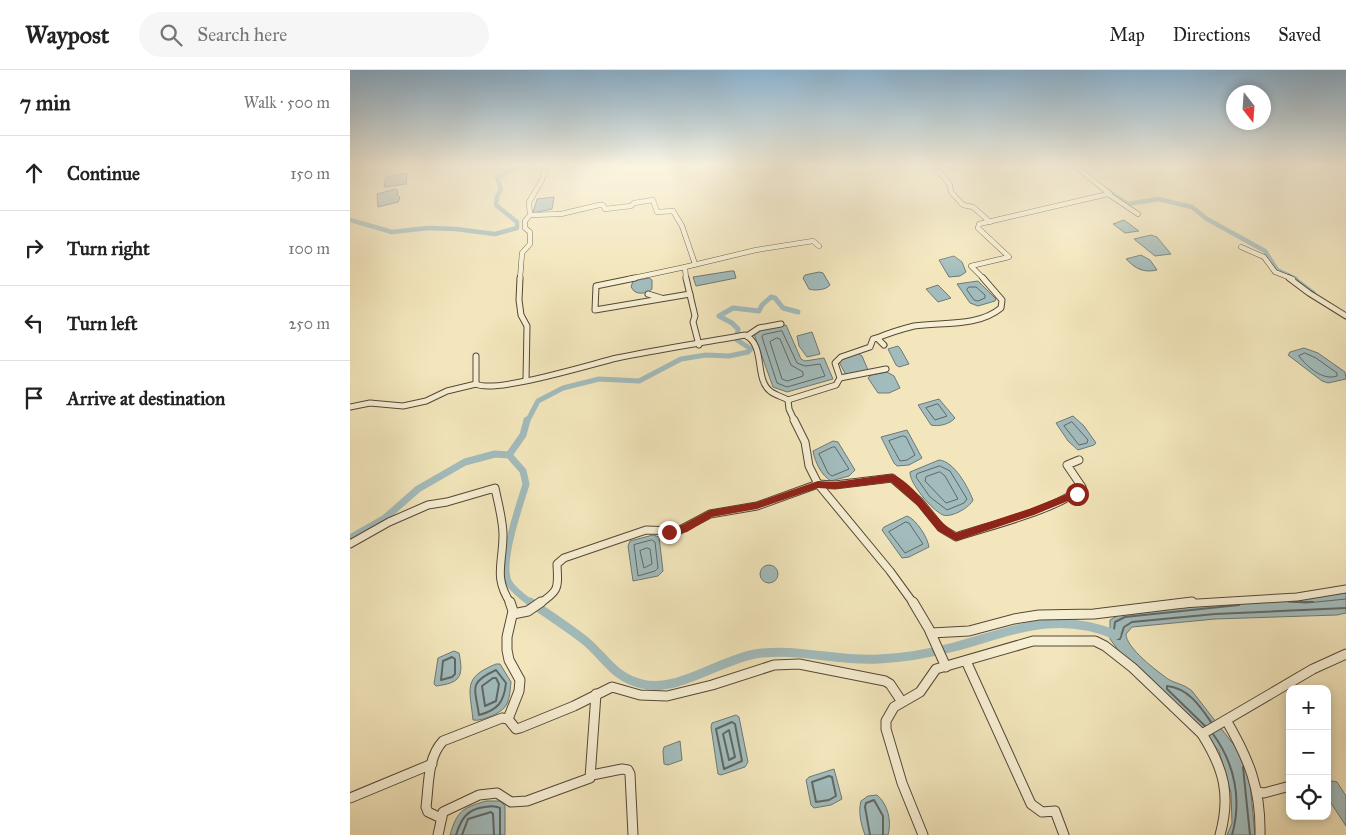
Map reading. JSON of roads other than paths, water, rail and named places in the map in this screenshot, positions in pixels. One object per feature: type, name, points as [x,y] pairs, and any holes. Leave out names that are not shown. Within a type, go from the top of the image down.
[{"type":"street","points":[[526,380],[527,326],[521,315],[519,300],[522,253],[530,244],[530,234],[525,228],[525,221],[530,215],[529,202]]},
{"type":"street","points":[[530,215],[565,213],[592,205],[603,204],[605,209],[631,206],[634,203],[642,202]]},
{"type":"street","points":[[654,202],[657,212],[673,211],[682,226],[695,264]]},
{"type":"street","points":[[960,202],[963,205],[974,207],[990,222]]},
{"type":"street","points":[[747,336],[756,350],[765,384],[770,391],[788,400],[836,385],[840,378],[836,360],[870,348],[874,338],[913,327],[948,324],[986,317],[1000,310],[1002,306],[1001,298],[971,266],[1009,257],[977,226],[1073,202]]},
{"type":"street","points":[[1121,202],[1138,214]]},
{"type":"street","points":[[690,294],[595,310],[594,304],[596,286],[756,250],[813,241],[819,246]]},
{"type":"street","points":[[1241,247],[1264,257],[1275,272],[1292,279],[1309,294],[1346,316]]},
{"type":"street","points":[[685,267],[695,316],[693,322],[699,344]]},
{"type":"street","points":[[648,294],[660,298]]},
{"type":"street","points":[[350,407],[370,403],[403,406],[426,401],[441,393],[476,384],[482,387],[526,380],[618,358],[747,336],[759,328],[781,324]]},
{"type":"street","points":[[877,338],[884,345]]},
{"type":"street","points":[[476,356],[476,384]]},
{"type":"street","points":[[840,378],[886,369]]},
{"type":"street","points":[[788,400],[789,409],[805,442],[809,466],[818,484],[900,584],[937,643],[945,665]]},
{"type":"street","points":[[513,614],[528,611],[554,594],[558,581],[557,564],[564,558],[646,530],[658,528],[669,532],[683,529],[710,514],[757,506],[818,484],[835,485],[892,478],[920,502],[941,528],[956,537],[1031,512],[1077,494],[1082,489],[1082,486],[1067,465],[1079,460]]},
{"type":"street","points":[[350,544],[389,522],[428,505],[447,502],[495,488],[503,534],[499,569],[500,582],[504,593],[513,606],[513,614],[507,637],[507,650],[520,680],[519,691],[508,718]]},
{"type":"street","points":[[931,633],[969,631],[1014,619],[1039,615],[1094,614],[1194,602],[1297,597],[1346,589]]},
{"type":"street","points":[[923,835],[902,783],[886,729],[886,721],[894,708],[920,692],[936,669],[945,665],[966,661],[1033,641],[1087,640],[1102,642],[1204,733],[1225,779],[1227,813],[1220,835]]},
{"type":"street","points":[[1204,733],[1275,692],[1300,675],[1330,659],[1346,654]]},
{"type":"street","points":[[966,661],[1031,804],[1037,812],[1055,811],[1064,835]]},
{"type":"street","points":[[508,718],[516,728],[520,728],[574,706],[612,687],[640,695],[667,696],[712,685],[774,665],[799,664],[885,681],[890,684],[902,702]]},
{"type":"street","points":[[592,775],[596,694]]},
{"type":"street","points":[[441,818],[428,812],[426,806],[435,750],[443,741],[502,718],[508,718]]},
{"type":"street","points":[[1224,722],[1252,767],[1258,792],[1260,835]]},
{"type":"street","points":[[350,798],[432,764]]},
{"type":"street","points":[[438,835],[441,818],[448,808],[479,795],[497,793],[511,802],[526,801],[583,781],[592,775],[622,769],[628,770],[630,774],[633,835]]},
{"type":"street","points":[[1258,792],[1264,793],[1286,787]]},
{"type":"water","points":[[378,202],[398,202],[398,202],[378,207]]},
{"type":"water","points":[[536,202],[553,202],[552,209],[533,213]]},
{"type":"water","points":[[1124,220],[1139,231],[1125,233],[1113,224]]},
{"type":"water","points":[[1151,235],[1157,237],[1171,254],[1155,256],[1134,239]]},
{"type":"water","points":[[1141,255],[1150,260],[1157,270],[1148,271],[1140,269],[1126,259]]},
{"type":"water","points":[[954,256],[962,262],[966,272],[960,276],[949,277],[939,260]]},
{"type":"water","points":[[734,271],[736,278],[696,286],[693,277]]},
{"type":"water","points":[[823,273],[830,285],[820,290],[809,289],[803,278],[805,275]]},
{"type":"water","points":[[649,278],[652,280],[652,289],[648,292],[638,293],[631,287],[633,281]]},
{"type":"water","points":[[978,281],[996,299],[995,301],[978,306],[970,303],[957,284]]},
{"type":"water","points":[[938,285],[951,298],[938,302],[926,289]]},
{"type":"water","points":[[786,325],[801,359],[805,361],[824,358],[833,379],[787,392],[773,387],[754,334],[755,331]]},
{"type":"water","points":[[812,332],[820,354],[807,357],[799,346],[797,336]]},
{"type":"water","points":[[898,346],[909,364],[899,367],[896,365],[888,349]]},
{"type":"water","points":[[1304,348],[1318,353],[1345,372],[1346,379],[1328,383],[1322,381],[1288,355],[1290,352]]},
{"type":"water","points":[[858,353],[862,356],[868,370],[846,375],[839,362],[841,359]]},
{"type":"water","points":[[887,372],[894,376],[900,388],[889,393],[878,393],[868,378],[871,375]]},
{"type":"water","points":[[939,399],[955,418],[944,424],[931,425],[918,405]]},
{"type":"water","points":[[1073,416],[1084,426],[1096,443],[1094,445],[1078,450],[1068,441],[1056,423]]},
{"type":"water","points":[[907,430],[922,458],[909,465],[897,466],[881,437]]},
{"type":"water","points":[[833,441],[838,442],[855,470],[849,476],[831,481],[819,468],[813,451]]},
{"type":"water","points":[[939,460],[945,461],[955,470],[968,488],[973,500],[965,509],[947,516],[933,508],[922,496],[913,483],[910,472]]},
{"type":"water","points":[[907,516],[921,529],[929,547],[909,557],[902,558],[882,530],[884,527]]},
{"type":"water","points":[[653,535],[659,537],[663,571],[658,576],[633,581],[628,546],[630,541]]},
{"type":"water","points":[[769,565],[775,568],[778,574],[775,580],[769,583],[763,580],[760,574],[763,568]]},
{"type":"water","points":[[1346,593],[1346,613],[1337,615],[1215,619],[1132,627],[1126,634],[1131,646],[1150,665],[1168,679],[1192,691],[1248,763],[1255,835],[1227,835],[1232,823],[1231,793],[1219,751],[1193,720],[1121,654],[1110,639],[1110,620],[1124,612],[1141,609],[1305,598]]},
{"type":"water","points":[[454,651],[459,653],[461,668],[458,677],[455,681],[436,686],[434,684],[438,658]]},
{"type":"water","points":[[500,664],[511,682],[507,704],[496,714],[481,720],[473,720],[470,692],[473,679],[485,669]]},
{"type":"water","points":[[736,715],[739,717],[748,762],[745,767],[721,775],[718,774],[712,723]]},
{"type":"water","points":[[680,741],[682,760],[668,765],[664,764],[664,747]]},
{"type":"water","points":[[834,769],[842,799],[831,805],[814,808],[811,805],[806,780],[809,777]]},
{"type":"water","points":[[1331,781],[1337,782],[1346,796],[1346,826],[1331,803]]},
{"type":"water","points":[[877,795],[884,803],[888,814],[890,825],[888,835],[865,835],[860,818],[861,801],[868,796]]},
{"type":"water","points":[[486,801],[501,801],[505,806],[505,835],[450,835],[455,821],[462,812],[471,806]]},
{"type":"waterway","points":[[350,220],[392,232],[428,228],[456,229],[495,234],[517,228],[517,222],[496,205],[496,202]]},
{"type":"waterway","points":[[1125,202],[1128,204],[1142,202]]},
{"type":"waterway","points":[[1169,202],[1192,207],[1207,219],[1265,251],[1277,270],[1296,279]]},
{"type":"waterway","points":[[1293,278],[1313,293]]},
{"type":"waterway","points":[[527,422],[538,401],[563,388],[599,379],[639,381],[681,359],[706,355],[729,356],[748,352],[751,349],[737,340],[738,329],[732,323],[719,316],[733,308],[759,311],[762,305],[771,297],[775,298],[783,308],[798,312]]},
{"type":"waterway","points":[[509,455],[523,435],[527,420]]},
{"type":"waterway","points":[[350,538],[385,518],[418,489],[465,462],[495,454],[509,455]]},
{"type":"waterway","points":[[509,455],[523,471],[526,484],[511,534],[506,574],[511,586],[532,604]]},
{"type":"waterway","points":[[530,602],[583,639],[623,676],[632,681],[655,686],[684,680],[742,657],[770,652],[801,653],[848,659],[898,658],[945,649],[1015,630],[1054,624],[1074,624],[1116,635]]}]
